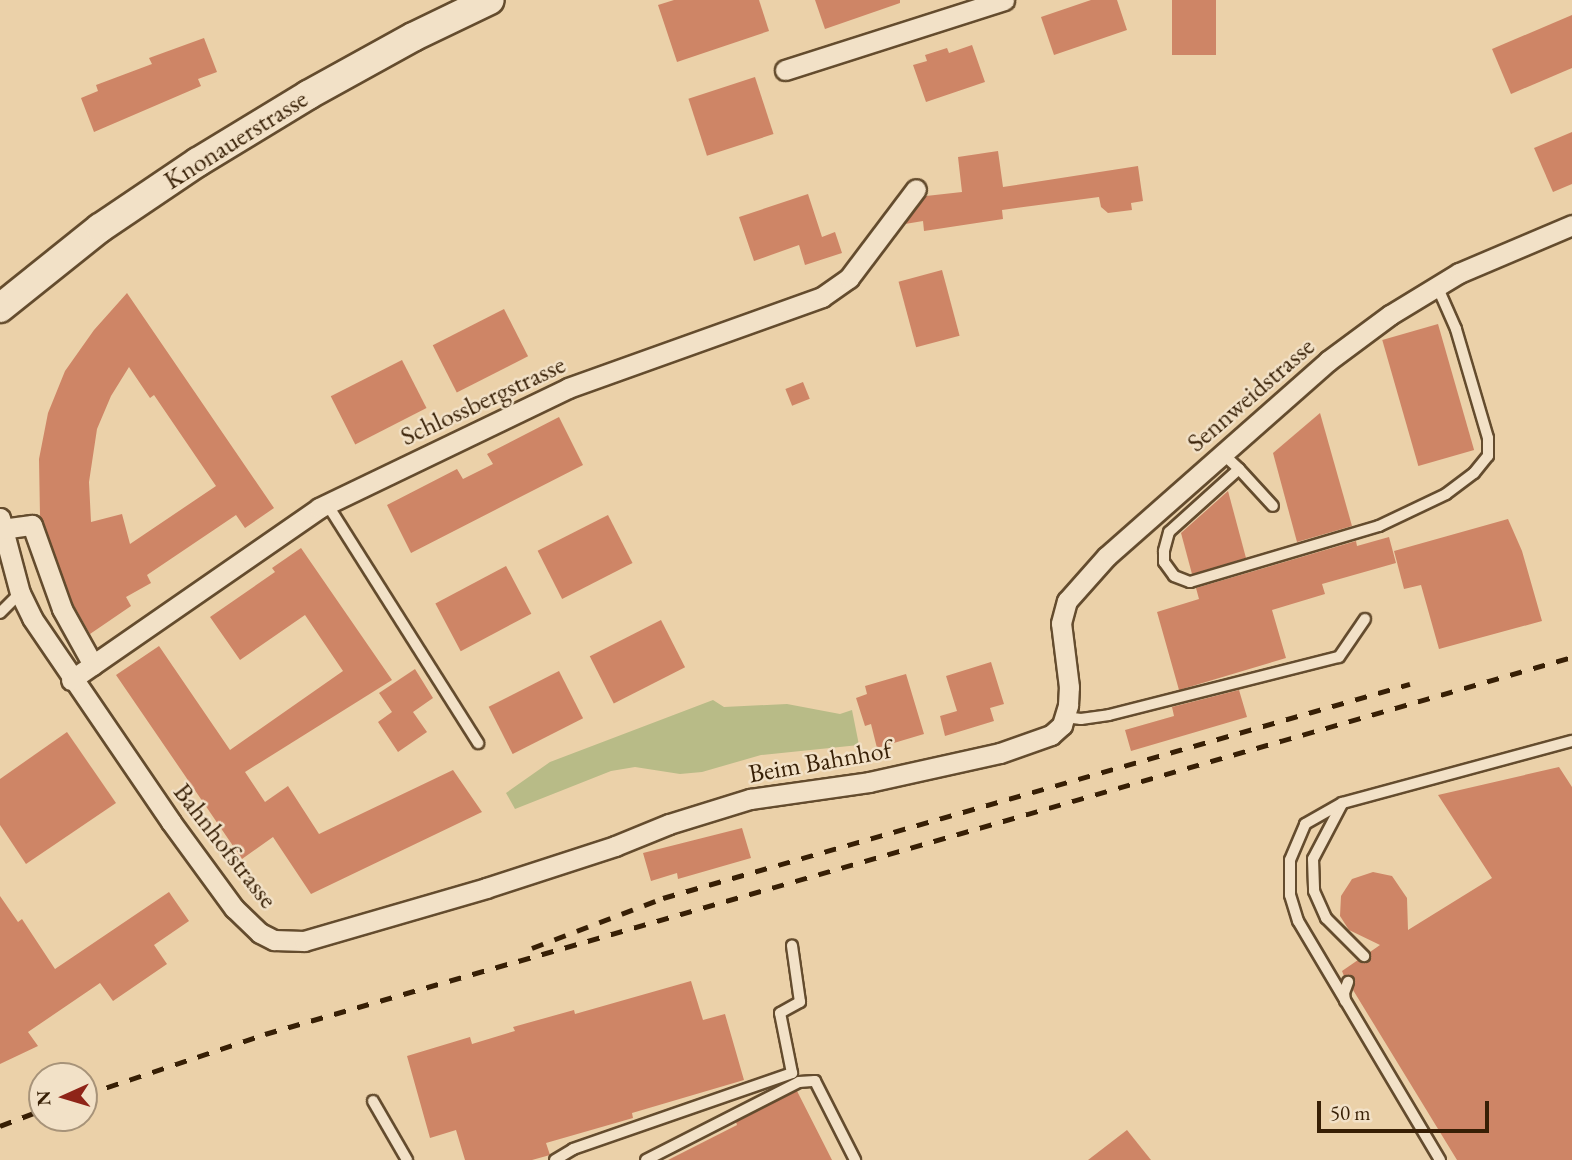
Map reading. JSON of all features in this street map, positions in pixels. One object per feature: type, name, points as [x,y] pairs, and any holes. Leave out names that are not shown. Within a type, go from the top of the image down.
[{"type":"street","name":"Knonauerstrasse","points":[[0,308],[100,228],[198,162],[308,95],[413,37],[490,0]]},
{"type":"street","points":[[785,70],[1004,0]]},
{"type":"street","name":"Schlossbergstrasse","points":[[71,680],[327,504],[568,388],[822,296],[849,278],[916,189]]},
{"type":"street","name":"Sennweidstrasse","points":[[1065,717],[1069,687],[1062,623],[1067,601],[1107,556],[1328,361],[1390,315],[1459,273],[1572,225]]},
{"type":"street","name":"Bahnhofstrasse","points":[[93,665],[62,609],[32,525],[1,523],[20,593],[46,642],[234,908],[260,933],[274,940],[304,941],[549,867]]},
{"type":"street","name":"Beim Bahnhof","points":[[549,867],[669,824],[750,799],[869,782],[1000,753],[1051,735],[1062,725],[1065,717]]},
{"type":"lane","points":[[1239,469],[1169,532],[1164,562],[1174,576],[1190,582],[1380,526],[1446,494],[1474,473],[1488,456],[1488,438],[1452,319],[1437,286]]},
{"type":"lane","points":[[1223,454],[1273,506]]},
{"type":"lane","points":[[327,504],[478,743]]},
{"type":"lane","points":[[0,613],[20,593]]},
{"type":"lane","points":[[1065,717],[1081,719],[1109,715],[1339,657],[1365,619]]},
{"type":"lane","points":[[1440,1160],[1298,921],[1290,895],[1290,860],[1305,824],[1342,803],[1572,741]]},
{"type":"lane","points":[[1342,803],[1313,859],[1314,891],[1326,918],[1364,956]]},
{"type":"lane","points":[[555,1160],[573,1149],[792,1073],[780,1013],[800,1002],[792,946]]},
{"type":"lane","points":[[1348,982],[1344,993],[1348,1006]]},
{"type":"lane","points":[[646,1160],[799,1082],[815,1081],[855,1160]]},
{"type":"lane","points":[[373,1101],[407,1160]]},
{"type":"green space","points":[[713,700],[724,707],[787,704],[840,714],[852,710],[859,745],[761,755],[702,772],[680,774],[635,767],[611,771],[515,809],[506,793],[550,762]]},
{"type":"building","points":[[674,0],[759,0],[769,31],[677,62],[658,5]]},
{"type":"building","points":[[815,0],[900,0],[900,3],[825,29]]},
{"type":"building","points":[[1091,0],[1117,0],[1127,30],[1054,55],[1041,17]]},
{"type":"building","points":[[1172,0],[1216,0],[1216,55],[1172,55]]},
{"type":"building","points":[[1572,15],[1572,68],[1511,94],[1492,49]]},
{"type":"building","points":[[204,38],[217,72],[198,79],[201,86],[94,132],[81,98],[98,91],[96,85],[152,64],[149,58]]},
{"type":"building","points":[[972,45],[985,82],[926,102],[913,65],[927,61],[925,55],[947,48],[949,53]]},
{"type":"building","points":[[755,77],[774,134],[707,156],[688,99]]},
{"type":"building","points":[[1572,132],[1572,184],[1553,192],[1534,148]]},
{"type":"building","points":[[998,151],[1003,187],[1138,166],[1143,201],[1131,203],[1132,210],[1108,213],[1101,207],[1099,197],[1002,210],[1003,219],[924,231],[923,221],[905,224],[926,196],[962,192],[958,157]]},
{"type":"building","points":[[808,194],[822,237],[835,232],[842,253],[805,265],[799,245],[754,261],[739,217]]},
{"type":"building","points":[[942,270],[960,336],[916,347],[899,282]]},
{"type":"building","points":[[127,293],[274,508],[245,528],[236,515],[147,575],[151,583],[126,597],[131,606],[90,634],[73,604],[40,516],[39,459],[48,413],[65,371],[94,330]],"holes":[[[129,367],[150,398],[154,395],[216,486],[130,544],[122,514],[91,522],[89,482],[97,429],[111,396]]]},
{"type":"building","points":[[504,309],[528,356],[457,393],[433,345]]},
{"type":"building","points":[[1438,324],[1474,450],[1418,466],[1382,340]]},
{"type":"building","points":[[402,360],[427,408],[355,444],[331,396]]},
{"type":"building","points":[[803,382],[810,399],[792,406],[785,389]]},
{"type":"building","points":[[1320,413],[1352,526],[1297,542],[1273,453]]},
{"type":"building","points":[[559,417],[583,465],[411,553],[387,505],[457,469],[463,479],[493,464],[487,454]]},
{"type":"building","points":[[1228,491],[1246,558],[1192,574],[1181,533]]},
{"type":"building","points":[[608,515],[633,563],[562,599],[538,551]]},
{"type":"building","points":[[1508,519],[1522,551],[1542,621],[1439,649],[1421,585],[1404,589],[1394,551]]},
{"type":"building","points":[[1389,537],[1396,563],[1322,584],[1325,594],[1272,610],[1286,658],[1179,690],[1157,612],[1199,599],[1196,588],[1356,541],[1357,546]]},
{"type":"building","points":[[301,548],[392,680],[245,772],[265,802],[288,786],[319,834],[453,770],[482,812],[311,894],[273,837],[242,859],[116,675],[159,646],[230,750],[343,671],[305,615],[240,660],[210,617],[275,572],[272,568]]},
{"type":"building","points":[[506,566],[531,614],[461,651],[435,604]]},
{"type":"building","points":[[661,620],[685,667],[614,704],[590,656]]},
{"type":"building","points":[[991,662],[1004,704],[990,708],[994,721],[945,736],[940,716],[957,711],[946,676]]},
{"type":"building","points":[[415,669],[433,698],[413,712],[427,732],[398,752],[378,722],[392,712],[379,693]]},
{"type":"building","points":[[559,671],[583,718],[513,754],[489,707]]},
{"type":"building","points":[[906,674],[924,734],[877,748],[871,724],[865,726],[856,698],[867,694],[865,686]]},
{"type":"building","points":[[1239,690],[1247,717],[1131,751],[1125,730],[1174,716],[1172,707]]},
{"type":"building","points":[[67,732],[116,803],[26,864],[0,825],[0,779]]},
{"type":"building","points":[[1559,767],[1572,787],[1572,1160],[1457,1160],[1353,990],[1354,978],[1344,976],[1342,971],[1358,960],[1369,962],[1370,952],[1380,945],[1349,930],[1340,916],[1341,896],[1352,879],[1373,872],[1392,876],[1407,898],[1408,930],[1492,878],[1438,795]]},
{"type":"building","points":[[742,828],[751,858],[678,879],[677,873],[651,881],[643,853]]},
{"type":"building","points":[[169,892],[189,921],[154,945],[167,964],[113,1001],[100,983],[28,1032],[38,1046],[0,1064],[0,896],[18,922],[22,919],[55,969]]},
{"type":"building","points":[[691,981],[703,1020],[725,1014],[744,1080],[632,1113],[633,1118],[546,1143],[550,1155],[532,1160],[465,1160],[456,1130],[430,1138],[407,1056],[470,1037],[472,1044],[515,1031],[513,1027],[574,1010],[575,1014]]},
{"type":"building","points":[[797,1091],[832,1160],[668,1160],[737,1125],[736,1122]]},
{"type":"building","points":[[1127,1130],[1151,1160],[1088,1160]]},
{"type":"railway","points":[[98,1090],[265,1034],[1572,657]]},
{"type":"railway","points":[[532,948],[663,898],[1410,684]]},
{"type":"railway","points":[[0,1126],[28,1115]]}]
